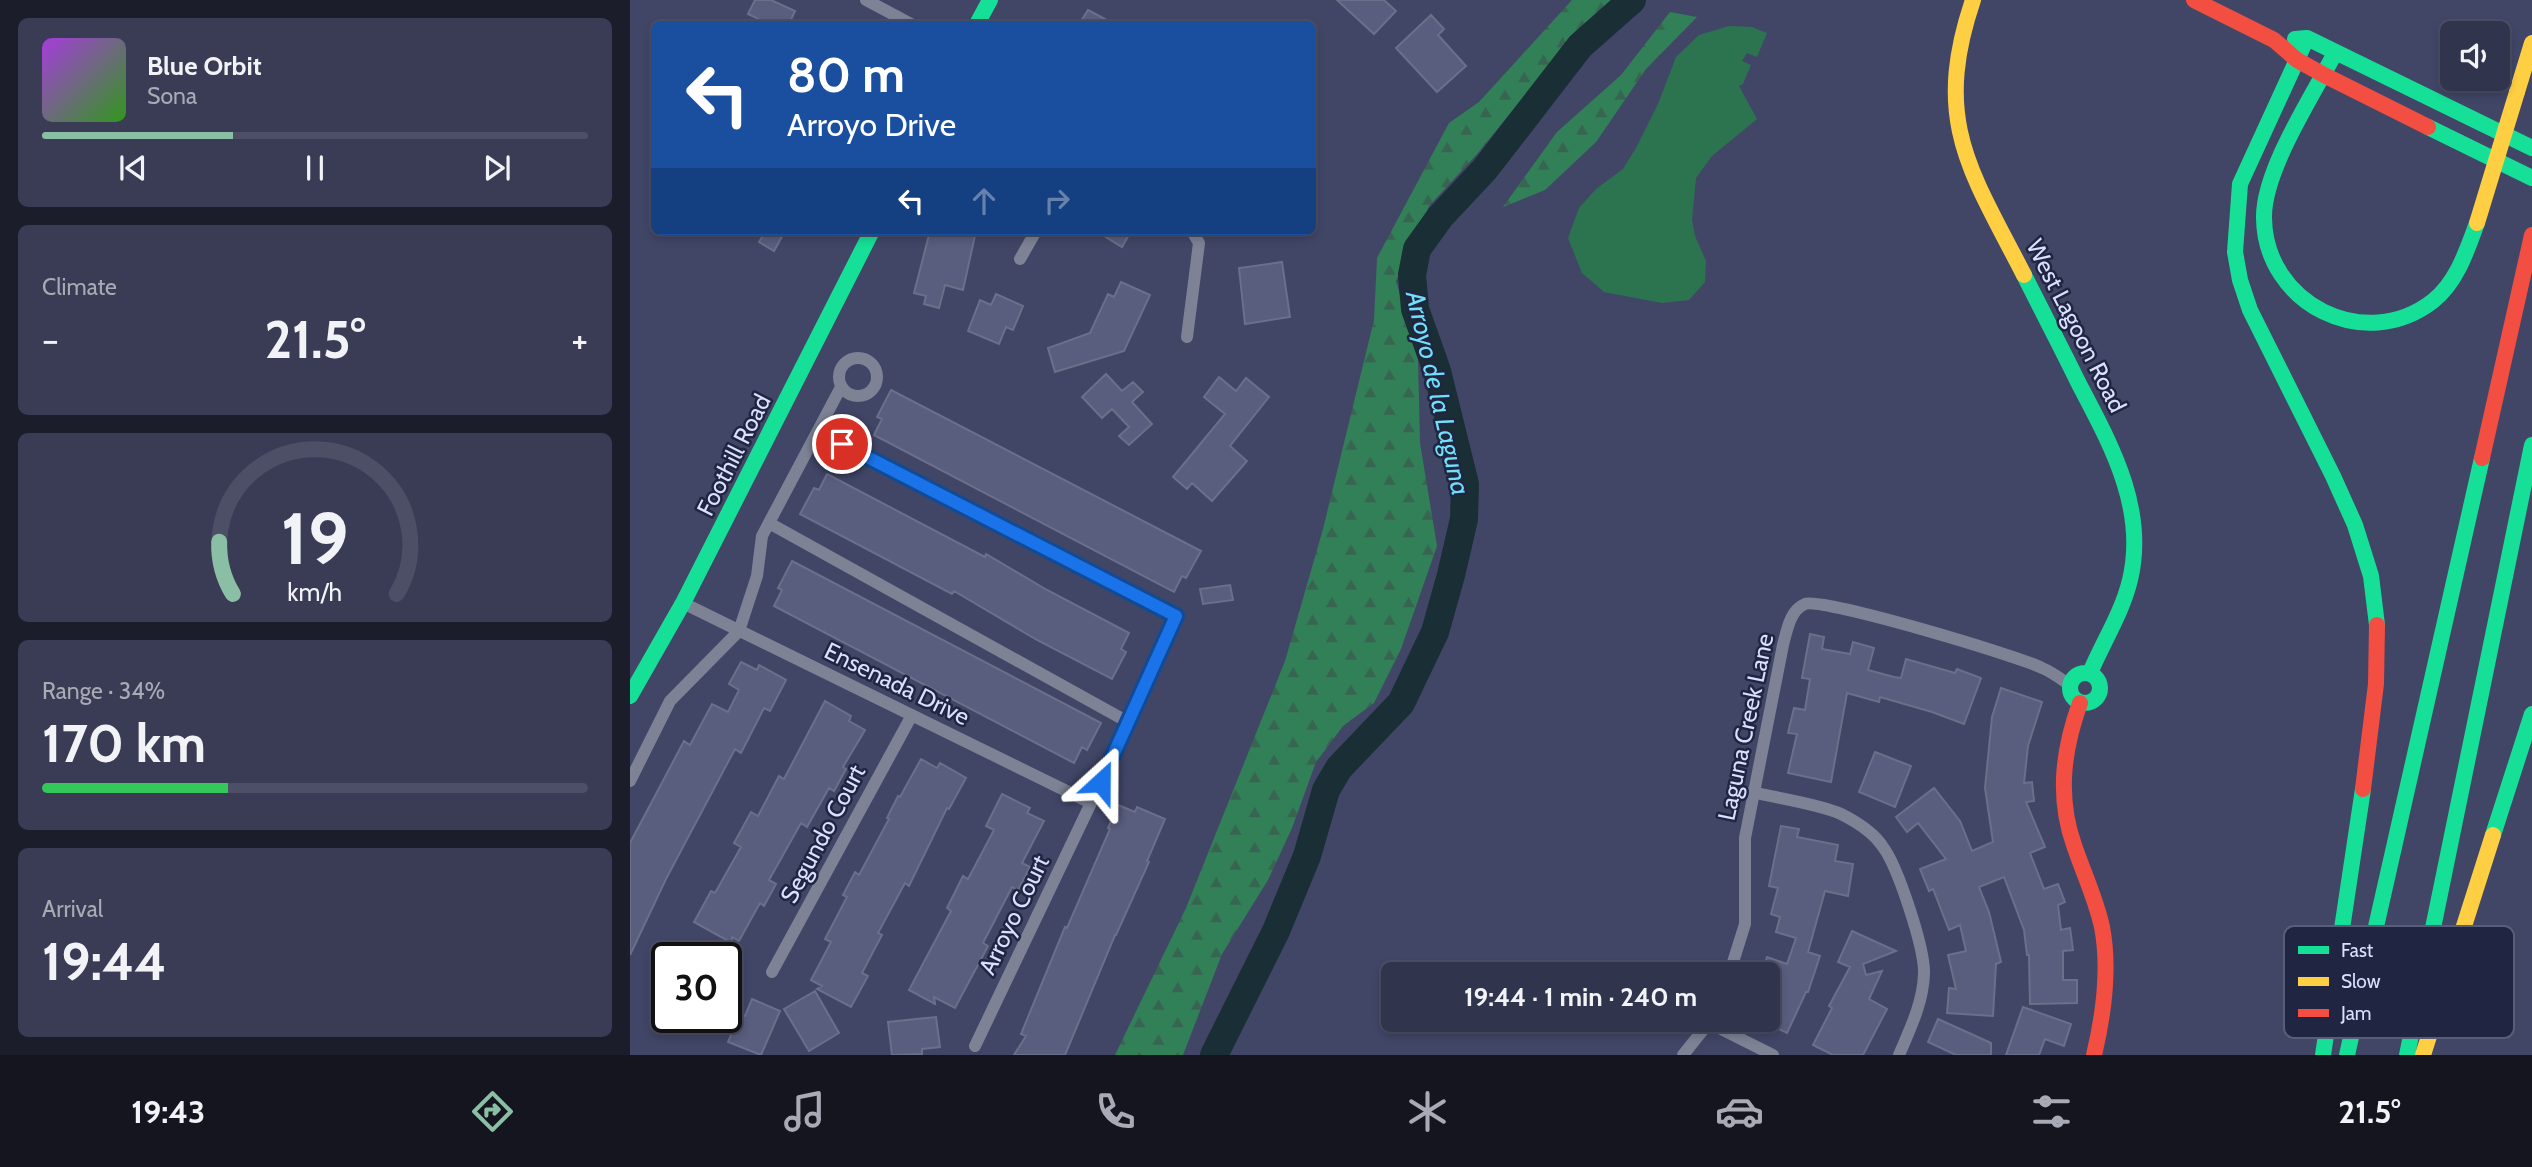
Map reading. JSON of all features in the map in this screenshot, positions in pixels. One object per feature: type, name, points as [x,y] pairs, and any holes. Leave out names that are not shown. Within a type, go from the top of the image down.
[{"type":"main road","points":[[978,21],[990,0]]},
{"type":"main road","name":"West Lagoon Road","points":[[1973,0],[1958,44],[1954,74],[1954,108],[1959,138],[1971,172],[2116,455],[2128,491],[2135,525],[2133,562],[2124,598],[2090,673],[2099,681],[2099,696],[2088,704],[2080,703],[2064,759],[2063,793],[2069,830],[2095,897],[2106,966],[2104,1002],[2094,1055]]},
{"type":"main road","points":[[2194,0],[2274,40],[2297,61],[2532,178]]},
{"type":"main road","points":[[2274,40],[2307,38],[2532,148]]},
{"type":"main road","points":[[2307,38],[2240,184],[2235,252],[2239,280],[2250,310],[2343,497],[2360,537],[2371,577],[2379,653],[2376,692],[2342,926]]},
{"type":"main road","points":[[2336,53],[2269,187],[2264,217],[2267,246],[2278,273],[2298,295],[2320,312],[2350,323],[2381,325],[2407,317],[2432,302],[2451,282],[2465,259],[2532,43]]},
{"type":"main road","name":"Foothill Road","points":[[630,696],[683,603],[870,235]]},
{"type":"main road","points":[[2376,926],[2532,236]]},
{"type":"main road","points":[[2433,926],[2532,445]]},
{"type":"main road","points":[[2080,703],[2072,696],[2070,685],[2078,674],[2090,673]]},
{"type":"main road","points":[[2464,926],[2532,714]]},
{"type":"main road","points":[[2423,1055],[2428,1038]]},
{"type":"street","points":[[866,0],[905,21]]},
{"type":"street","points":[[1020,259],[1034,235]]},
{"type":"street","points":[[1187,337],[1199,243],[1194,235]]},
{"type":"street","points":[[630,781],[670,701],[739,631],[757,576],[762,536],[841,387]]},
{"type":"street","name":"Arroyo Court","points":[[818,431],[1176,616],[1091,803],[975,1046]]},
{"type":"street","points":[[769,523],[1128,722]]},
{"type":"street","name":"Ensenada Drive","points":[[683,603],[1091,803]]},
{"type":"street","name":"Laguna Creek Lane","points":[[1733,962],[1745,924],[1745,838],[1752,792],[1789,623],[1795,612],[1806,603],[1839,607],[2041,667],[2070,685]]},
{"type":"street","name":"Segundo Court","points":[[772,972],[912,715]]},
{"type":"street","points":[[1752,792],[1839,813],[1862,827],[1883,846],[1919,939],[1924,973],[1917,1013],[1899,1055]]},
{"type":"street","points":[[1683,1055],[1702,1032]]},
{"type":"street","points":[[1729,1032],[1773,1055]]},
{"type":"green space","points":[[1572,0],[1611,0],[1573,36],[1477,154],[1429,206],[1396,281],[1418,358],[1420,443],[1437,546],[1401,649],[1374,703],[1343,726],[1316,762],[1292,828],[1268,880],[1222,954],[1183,1055],[1115,1055],[1186,908],[1285,661],[1323,529],[1374,320],[1377,258],[1449,123],[1479,102]]},
{"type":"green space","points":[[1670,12],[1697,17],[1646,69],[1596,142],[1545,190],[1503,207],[1557,132],[1621,75]]},
{"type":"green space","points":[[1729,26],[1752,27],[1767,33],[1757,57],[1747,53],[1742,61],[1751,65],[1743,84],[1739,86],[1757,119],[1712,156],[1696,178],[1692,220],[1695,236],[1706,261],[1705,282],[1689,300],[1662,303],[1604,292],[1582,273],[1568,238],[1579,208],[1596,189],[1623,169],[1658,104],[1676,57],[1699,35]]},
{"type":"building","points":[[755,0],[771,0],[795,11],[790,21],[763,21],[748,14]]},
{"type":"building","points":[[1337,0],[1384,0],[1396,11],[1374,34]]},
{"type":"building","points":[[1088,10],[1108,21],[1081,21]]},
{"type":"building","points":[[1431,15],[1444,29],[1438,35],[1466,66],[1437,92],[1396,48]]},
{"type":"building","points":[[763,235],[783,235],[774,251],[759,242]]},
{"type":"building","points":[[929,235],[975,235],[963,290],[945,285],[939,308],[924,304],[926,296],[914,293]]},
{"type":"building","points":[[1102,235],[1129,235],[1122,247]]},
{"type":"building","points":[[1282,262],[1290,317],[1245,324],[1239,268]]},
{"type":"building","points":[[1121,282],[1150,295],[1124,351],[1055,372],[1048,348],[1090,333],[1108,294],[1114,297]]},
{"type":"building","points":[[996,294],[1023,306],[1013,330],[1006,327],[999,344],[968,331],[980,300],[991,305]]},
{"type":"building","points":[[1106,374],[1122,391],[1133,382],[1143,392],[1132,402],[1152,424],[1129,445],[1119,436],[1129,427],[1112,409],[1102,418],[1082,397]]},
{"type":"building","points":[[1219,377],[1236,391],[1246,378],[1269,397],[1230,446],[1247,461],[1212,501],[1192,483],[1187,489],[1173,477],[1225,414],[1204,397]]},
{"type":"building","points":[[891,390],[1201,551],[1186,578],[1182,576],[1174,592],[874,435],[882,419],[877,417]]},
{"type":"building","points":[[827,474],[985,557],[986,554],[1129,633],[1121,649],[1126,652],[1112,679],[1037,640],[954,591],[952,594],[800,514],[814,488],[819,490]]},
{"type":"building","points":[[792,561],[1101,723],[1087,750],[1082,747],[1074,763],[774,606],[782,590],[778,588]]},
{"type":"building","points":[[1230,585],[1233,600],[1203,604],[1200,589]]},
{"type":"building","points":[[1810,634],[1824,637],[1822,649],[1850,654],[1853,642],[1874,648],[1868,670],[1894,677],[1901,678],[1906,659],[1955,673],[1957,669],[1981,678],[1964,724],[1880,697],[1879,702],[1847,693],[1831,782],[1788,773],[1797,734],[1788,733],[1794,708],[1805,710],[1810,679],[1802,678]]},
{"type":"building","points":[[741,662],[757,670],[759,665],[786,680],[770,711],[764,708],[741,753],[735,749],[666,879],[630,955],[630,843],[684,741],[690,745],[712,704],[728,712],[739,690],[729,684]]},
{"type":"building","points":[[2001,688],[2042,702],[2028,746],[2024,783],[2032,782],[2034,801],[2026,802],[2045,847],[2030,853],[2044,889],[2058,884],[2065,902],[2058,905],[2061,930],[2070,928],[2073,950],[2063,951],[2063,980],[2077,980],[2077,1003],[2030,1004],[2029,955],[2024,930],[2004,877],[1979,887],[1989,912],[2001,962],[1996,964],[1993,1016],[1947,1013],[1949,988],[1956,989],[1948,955],[1966,951],[1960,925],[1949,930],[1933,889],[1929,891],[1920,869],[1946,859],[1918,823],[1907,832],[1896,817],[1934,788],[1960,821],[1972,851],[1993,842],[1985,788],[1992,717]]},
{"type":"building","points":[[825,701],[851,716],[849,721],[865,730],[843,767],[846,769],[834,791],[829,788],[807,827],[801,823],[769,880],[776,884],[764,906],[760,903],[739,941],[732,937],[730,942],[694,922],[711,891],[715,893],[741,847],[734,843],[751,812],[758,816],[779,776],[784,779]]},
{"type":"building","points":[[1875,752],[1911,766],[1895,807],[1859,792]]},
{"type":"building","points":[[921,759],[937,768],[940,763],[966,778],[949,809],[947,808],[909,886],[905,883],[878,933],[882,935],[862,973],[868,976],[851,1007],[817,989],[822,986],[811,980],[831,942],[825,939],[847,897],[843,895],[855,872],[859,875],[889,819],[887,818],[898,796],[900,797]]},
{"type":"building","points":[[1002,794],[1030,808],[1027,813],[1044,821],[1022,863],[1030,867],[1018,890],[1012,887],[983,943],[988,946],[955,1008],[934,997],[935,1004],[909,990],[951,911],[947,908],[963,876],[968,879],[994,830],[986,826]]},
{"type":"building","points":[[1118,805],[1135,812],[1137,807],[1165,819],[1147,861],[1149,862],[1065,1055],[1014,1055],[1026,1036],[1021,1034]]},
{"type":"building","points":[[1781,826],[1799,829],[1797,837],[1838,845],[1835,861],[1853,864],[1848,896],[1825,891],[1808,952],[1820,956],[1808,992],[1787,1033],[1780,1030],[1780,962],[1765,962],[1767,957],[1787,964],[1796,938],[1776,932],[1780,917],[1771,914],[1778,888],[1769,886]]},
{"type":"building","points":[[1852,931],[1896,951],[1863,964],[1866,975],[1882,971],[1869,999],[1887,1009],[1863,1055],[1833,1055],[1813,1045],[1832,1008],[1829,1006],[1850,967],[1838,962]]},
{"type":"building","points":[[815,991],[839,1033],[809,1051],[784,1009]]},
{"type":"building","points":[[752,999],[780,1011],[761,1055],[728,1042],[732,1033],[742,1033],[742,1015],[745,1016]]},
{"type":"building","points":[[2023,1007],[2071,1024],[2064,1046],[2045,1039],[2039,1055],[2006,1055]]},
{"type":"building","points":[[936,1017],[940,1047],[922,1049],[922,1054],[892,1055],[888,1022]]},
{"type":"building","points":[[1938,1019],[1991,1043],[1991,1055],[1956,1055],[1928,1042]]},
{"type":"waterway","name":"Arroyo de la Laguna","points":[[1214,1055],[1276,931],[1307,856],[1326,790],[1339,768],[1401,703],[1435,632],[1451,575],[1464,519],[1465,484],[1437,371],[1415,309],[1412,275],[1417,249],[1440,217],[1485,169],[1580,46],[1632,0]]},
{"type":"traffic: fast","points":[[979,21],[990,0]]},
{"type":"traffic: fast","points":[[2295,39],[2307,38],[2532,148]]},
{"type":"traffic: fast","points":[[2307,38],[2240,184],[2235,252],[2240,280],[2250,310],[2355,525],[2371,576],[2377,625]]},
{"type":"traffic: fast","points":[[2335,53],[2280,156],[2266,199],[2264,218],[2269,248],[2281,275],[2300,296],[2323,312],[2350,321],[2378,322],[2406,316],[2433,301],[2449,285],[2477,223]]},
{"type":"traffic: fast","points":[[2428,127],[2532,178]]},
{"type":"traffic: fast","points":[[630,696],[683,603],[870,235]]},
{"type":"traffic: fast","points":[[2024,275],[2103,430],[2123,478],[2130,503],[2134,528],[2130,580],[2117,616],[2090,673]]},
{"type":"traffic: fast","points":[[2433,926],[2532,445]]},
{"type":"traffic: fast","points":[[2376,926],[2482,458]]},
{"type":"traffic: fast","points":[[2085,673],[2096,677],[2100,688],[2096,699],[2085,703],[2074,699],[2070,688],[2074,677],[2085,673]]},
{"type":"traffic: fast","points":[[2493,835],[2532,714]]},
{"type":"traffic: fast","points":[[2342,926],[2363,789]]},
{"type":"traffic: fast","points":[[2323,1055],[2326,1038]]},
{"type":"traffic: fast","points":[[2347,1055],[2351,1038]]},
{"type":"traffic: fast","points":[[2407,1055],[2410,1038]]},
{"type":"traffic: slow","points":[[1973,0],[1961,42],[1956,79],[1957,113],[1973,174],[2024,275]]},
{"type":"traffic: slow","points":[[2517,92],[2532,43]]},
{"type":"traffic: slow","points":[[2477,223],[2517,92]]},
{"type":"traffic: slow","points":[[2464,926],[2493,835]]},
{"type":"traffic: slow","points":[[2423,1055],[2428,1038]]},
{"type":"traffic: jam","points":[[2194,0],[2274,40],[2297,60],[2324,75],[2428,127]]},
{"type":"traffic: jam","points":[[2482,458],[2532,235]]},
{"type":"traffic: jam","points":[[2363,789],[2376,684],[2377,625]]},
{"type":"traffic: jam","points":[[2080,703],[2066,756],[2064,791],[2069,827],[2102,927],[2106,959],[2105,991],[2094,1055]]},
{"type":"route","points":[[842,444],[1176,616],[1101,782]]}]
